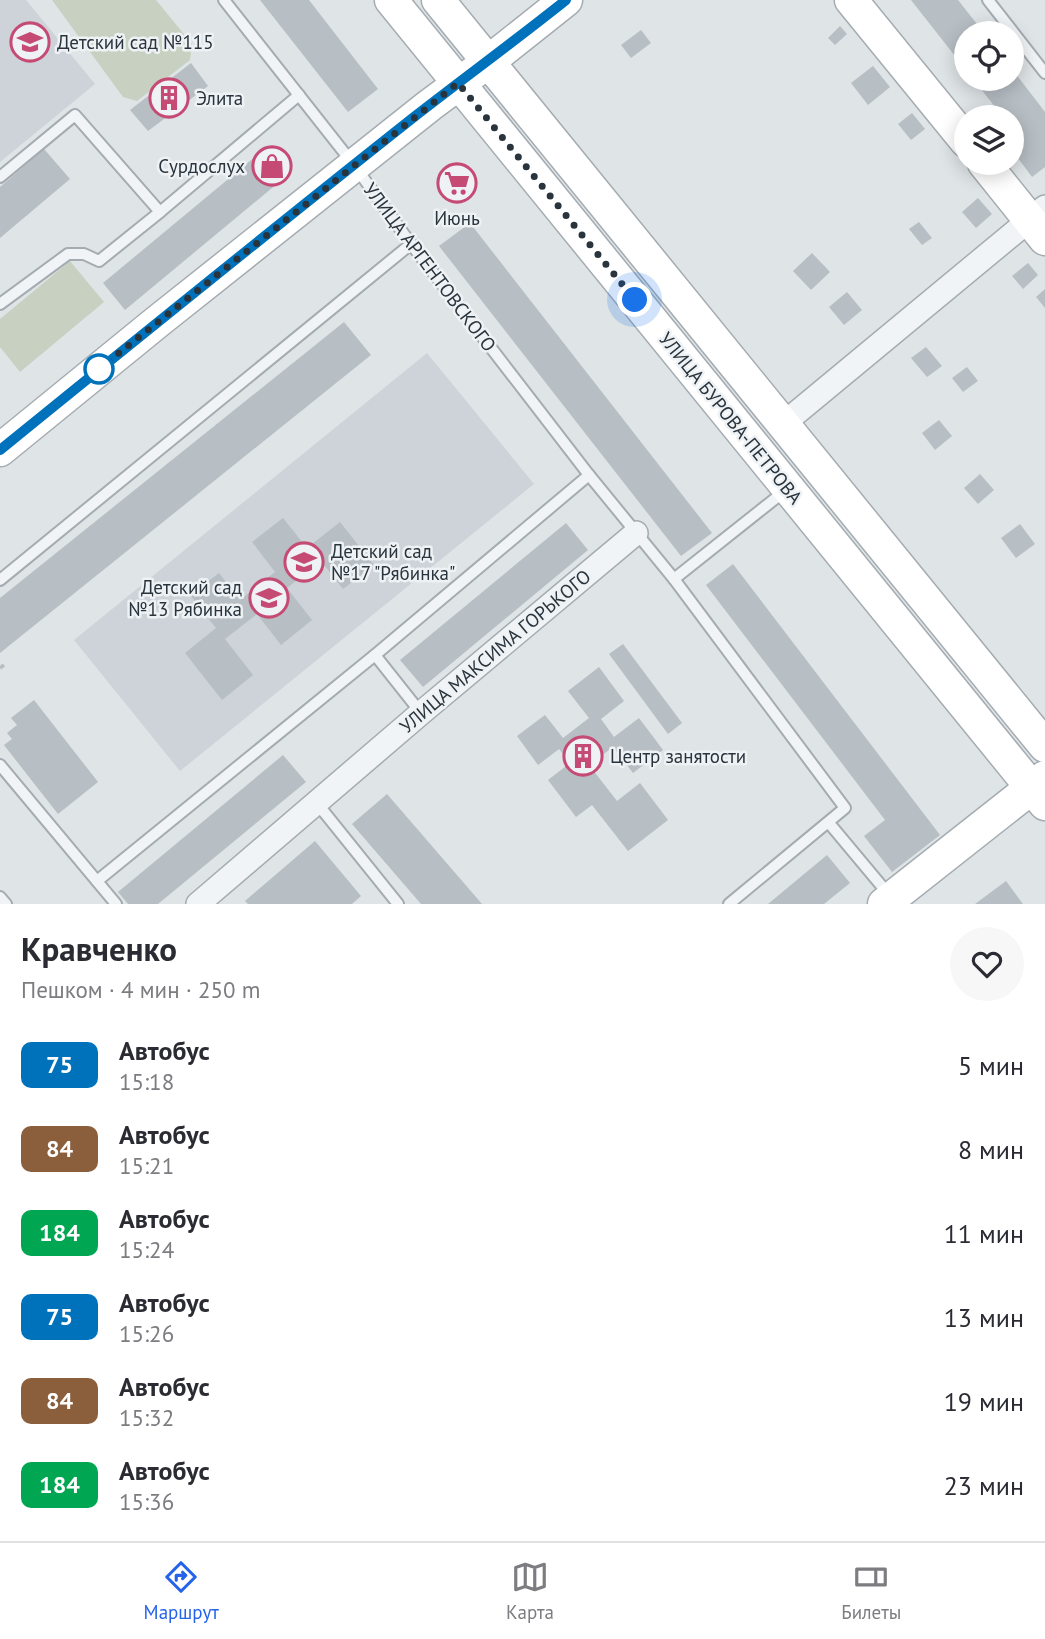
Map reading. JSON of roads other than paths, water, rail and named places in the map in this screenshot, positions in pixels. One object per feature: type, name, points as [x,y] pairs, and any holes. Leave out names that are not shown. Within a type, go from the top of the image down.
[{"type":"main road","name":"УЛИЦА БУРОВА-ПЕТРОВА","points":[[391,0],[789,488],[1041,789]]},
{"type":"main road","name":"УЛИЦА БУРОВА-ПЕТРОВА","points":[[438,0],[1045,746]]},
{"type":"main road","points":[[0,450],[157,321],[566,0]]},
{"type":"main road","points":[[851,0],[954,126]]},
{"type":"main road","points":[[995,175],[1040,222]]},
{"type":"main road","points":[[887,901],[1041,789]]},
{"type":"street","points":[[783,424],[1040,222]]},
{"type":"street","name":"УЛИЦА МАКСИМА ГОРЬКОГО","points":[[198,904],[636,533]]},
{"type":"lane","name":"УЛИЦА АРГЕНТОВСКОГО","points":[[225,0],[636,533]]},
{"type":"lane","points":[[988,0],[1045,74]]},
{"type":"lane","points":[[0,304],[68,254],[84,254],[99,261],[299,95]]},
{"type":"lane","points":[[0,177],[75,115],[160,212]]},
{"type":"lane","points":[[0,580],[411,244]]},
{"type":"lane","points":[[97,881],[375,655],[589,475]]},
{"type":"lane","points":[[674,579],[789,488]]},
{"type":"lane","points":[[636,533],[674,579],[845,808],[729,904]]},
{"type":"lane","points":[[375,655],[421,713]]},
{"type":"lane","points":[[0,765],[116,904]]},
{"type":"lane","points":[[316,802],[398,904]]},
{"type":"lane","points":[[829,823],[887,901]]},
{"type":"lane","points":[[0,897],[6,904]]},
{"type":"place","name":"Детский сад №115","points":[[30,42]]},
{"type":"place","name":"Элита","points":[[169,98]]},
{"type":"place","name":"Сурдослух","points":[[272,166]]},
{"type":"place","name":"Июнь","points":[[457,183]]},
{"type":"place","name":"Детский сад №17 \"Рябинка\"","points":[[304,562]]},
{"type":"place","name":"Детский сад №13 Рябинка","points":[[269,598]]},
{"type":"place","name":"Центр занятости","points":[[583,756]]}]
